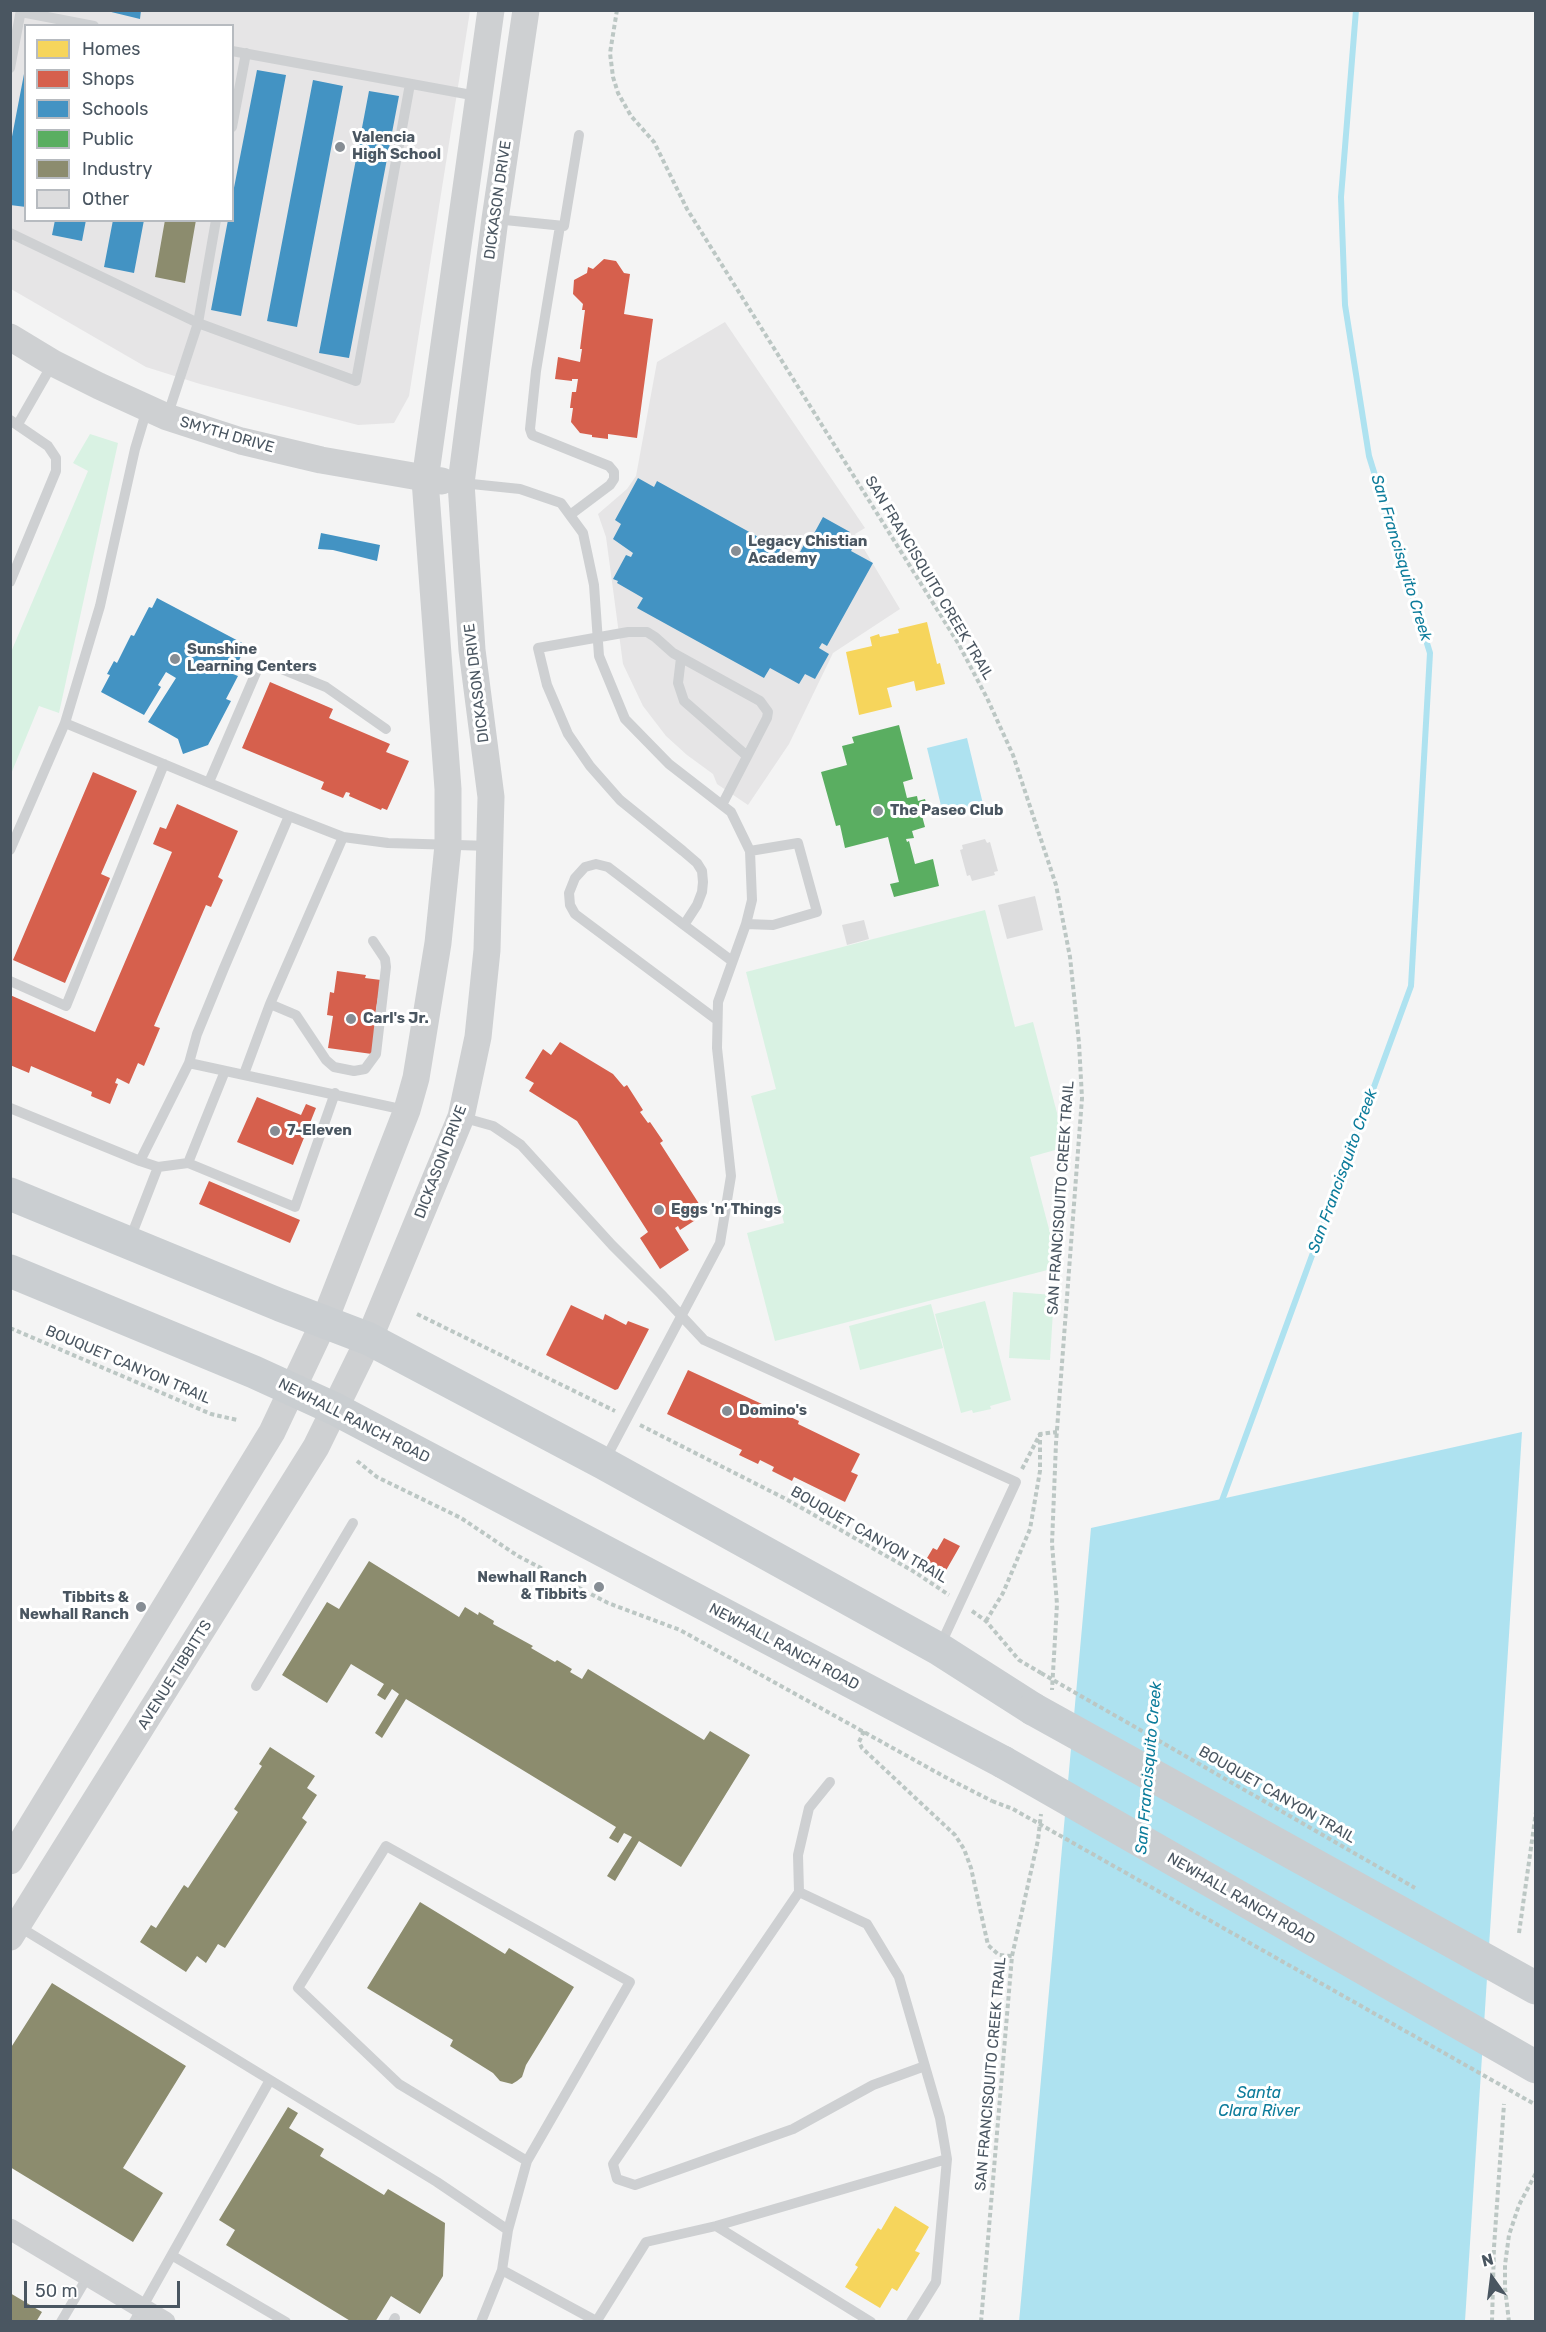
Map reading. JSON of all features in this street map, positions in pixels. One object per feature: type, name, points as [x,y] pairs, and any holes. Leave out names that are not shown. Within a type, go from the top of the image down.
[{"type":"main road","points":[[10,1194],[369,1339],[603,1462],[939,1649],[1043,1701],[1536,1988]]},
{"type":"main road","name":"NEWHALL RANCH ROAD","points":[[10,1271],[254,1371],[335,1409],[1003,1762],[1536,2067]]},
{"type":"street","points":[[10,1861],[272,1432],[324,1322],[406,1110],[416,1078],[438,943],[448,845],[448,789],[425,480],[491,10]]},
{"type":"street","name":"DICKASON DRIVE","points":[[335,1409],[369,1339],[461,1117],[478,1037],[487,950],[491,797],[472,650],[461,483],[495,219],[526,10]]},
{"type":"street","name":"SMYTH DRIVE","points":[[10,337],[53,363],[157,413],[241,441],[321,460],[425,480],[461,483]]},
{"type":"street","name":"AVENUE TIBBITTS","points":[[14,1931],[316,1447],[335,1409]]},
{"type":"street","points":[[10,2229],[88,2276],[138,2315],[165,2322]]},
{"type":"lane","points":[[10,68],[21,11],[84,24]]},
{"type":"lane","points":[[234,51],[479,96]]},
{"type":"lane","points":[[234,117],[246,54]]},
{"type":"lane","points":[[10,233],[198,323],[356,381],[410,84]]},
{"type":"lane","points":[[495,219],[560,226],[566,223],[579,135]]},
{"type":"lane","points":[[10,850],[65,723],[100,606],[135,449],[157,413],[198,323],[216,222]]},
{"type":"lane","points":[[560,226],[536,371],[530,429],[532,435],[609,466],[614,472],[610,485],[570,515]]},
{"type":"lane","points":[[10,582],[56,471],[56,458],[48,446],[14,422],[53,363]]},
{"type":"lane","points":[[461,483],[520,489],[561,503],[583,532],[594,585],[599,656],[625,720],[669,764],[731,812],[750,851],[752,900],[746,924],[718,1002],[717,1048],[731,1176],[720,1243],[603,1462]]},
{"type":"lane","points":[[684,926],[702,892],[702,871],[697,863],[620,800],[590,766],[568,734],[547,685],[538,648],[628,632],[646,632],[655,637],[664,647],[764,705],[768,712],[767,718],[722,805]]},
{"type":"lane","points":[[681,657],[678,683],[684,701],[747,756]]},
{"type":"lane","points":[[209,782],[258,668],[272,665],[326,687],[386,729]]},
{"type":"lane","points":[[65,723],[343,837],[368,841],[491,846]]},
{"type":"lane","points":[[10,981],[66,1006],[164,764]]},
{"type":"lane","points":[[140,1161],[189,1062],[197,1034],[289,816]]},
{"type":"lane","points":[[244,1074],[270,1004],[343,837]]},
{"type":"lane","points":[[746,924],[773,925],[817,912],[798,843],[750,851]]},
{"type":"lane","points":[[717,1020],[575,914],[570,905],[569,893],[575,878],[585,867],[596,864],[608,867],[732,961]]},
{"type":"lane","points":[[270,1004],[296,1016],[326,1060],[334,1067],[354,1071],[365,1069],[376,1054],[386,968],[384,959],[373,941]]},
{"type":"lane","points":[[189,1062],[406,1110]]},
{"type":"lane","points":[[188,1163],[225,1071]]},
{"type":"lane","points":[[10,1108],[140,1161],[158,1167],[188,1163],[295,1207],[332,1107],[335,1093]]},
{"type":"lane","points":[[461,1117],[493,1126],[521,1145],[612,1245],[704,1340],[1016,1482],[939,1649]]},
{"type":"lane","points":[[128,1242],[158,1167]]},
{"type":"lane","points":[[256,1686],[353,1523]]},
{"type":"lane","points":[[831,1782],[809,1808],[798,1855],[799,1892],[613,2164],[617,2179],[635,2185],[794,2129],[873,2085],[925,2066]]},
{"type":"lane","points":[[481,2322],[502,2270],[508,2230],[527,2161],[630,1982],[386,1846],[298,1988],[399,2084],[527,2161]]},
{"type":"lane","points":[[799,1892],[867,1924],[899,1977],[940,2118],[947,2159],[936,2282],[910,2322]]},
{"type":"lane","points":[[14,1931],[270,2080],[437,2182],[508,2230]]},
{"type":"lane","points":[[138,2315],[270,2080]]},
{"type":"lane","points":[[502,2270],[597,2321],[646,2242],[716,2226],[947,2159]]},
{"type":"lane","points":[[716,2226],[870,2322]]},
{"type":"lane","points":[[173,2256],[286,2322]]},
{"type":"lane","points":[[61,2322],[88,2276]]},
{"type":"path","name":"SAN FRANCISQUITO CREEK TRAIL","points":[[617,10],[610,53],[618,93],[631,116],[654,142],[687,209],[958,643],[1013,755],[1056,885],[1070,957],[1082,1098],[1057,1432],[1052,1544],[1056,1604],[1043,1701]]},
{"type":"path","name":"BOUQUET CANYON TRAIL","points":[[417,1314],[784,1498],[913,1571],[986,1621],[1019,1660],[1422,1892]]},
{"type":"path","name":"BOUQUET CANYON TRAIL","points":[[10,1328],[211,1414],[237,1420]]},
{"type":"path","points":[[1040,1434],[1057,1432]]},
{"type":"path","points":[[1016,1482],[1040,1434]]},
{"type":"path","points":[[986,1621],[1003,1593],[1030,1529],[1040,1471],[1040,1434]]},
{"type":"path","points":[[357,1461],[377,1478],[461,1518],[518,1556],[608,1603],[680,1630],[945,1777],[1013,1809],[1536,2105]]},
{"type":"path","points":[[864,1731],[859,1742],[862,1748],[955,1835],[964,1849],[971,1868],[988,1945],[999,1956],[1012,1956]]},
{"type":"path","name":"SAN FRANCISQUITO CREEK TRAIL","points":[[981,2322],[1012,1956],[1038,1840],[1041,1806]]},
{"type":"path","points":[[1519,1933],[1536,1812]]},
{"type":"path","points":[[1492,2322],[1494,2247],[1504,2104]]},
{"type":"path","points":[[1509,2322],[1505,2288],[1509,2235],[1519,2205],[1536,2173]]},
{"type":"shaded area","name":"Valencia High School","points":[[11,11],[470,11],[409,396],[394,423],[358,425],[200,384],[146,367],[11,289]]},
{"type":"shaded area","name":"Legacy Chistian Academy","points":[[725,322],[865,528],[855,534],[900,609],[833,653],[789,744],[748,805],[717,784],[713,774],[666,736],[643,706],[623,664],[606,537],[598,514],[627,489],[636,476],[657,362]]},
{"type":"green space","points":[[90,434],[118,443],[59,713],[39,706],[11,774],[11,652],[88,471],[73,463]]},
{"type":"green space","points":[[985,910],[1015,1027],[1033,1022],[1066,1147],[1030,1157],[1059,1267],[775,1341],[747,1233],[784,1223],[751,1096],[776,1089],[746,972]]},
{"type":"green space","points":[[1013,1292],[1054,1295],[1050,1360],[1009,1358]]},
{"type":"green space","points":[[985,1301],[1011,1400],[990,1406],[991,1409],[961,1413],[935,1314]]},
{"type":"green space","points":[[931,1304],[943,1348],[860,1370],[849,1326]]},
{"type":"water","points":[[967,738],[984,808],[944,818],[927,748]]},
{"type":"water","name":"Santa Clara River","points":[[1522,1432],[1465,2321],[1019,2322],[1091,1528]]},
{"type":"building: Homes","points":[[927,622],[937,664],[940,663],[945,684],[916,691],[914,681],[887,688],[892,707],[859,715],[846,652],[872,646],[870,637],[899,633],[898,629]]},
{"type":"building: Homes","points":[[895,2206],[929,2227],[915,2251],[920,2253],[897,2291],[892,2288],[880,2308],[845,2287],[858,2267],[855,2265],[878,2228],[881,2230]]},
{"type":"building: Shops","points":[[604,259],[616,261],[624,273],[630,274],[624,314],[653,319],[637,438],[608,434],[608,439],[580,433],[571,422],[573,408],[570,408],[572,392],[576,392],[578,379],[572,379],[572,381],[555,379],[558,357],[580,362],[585,310],[582,310],[583,304],[573,294],[574,280],[587,273],[588,267],[593,269]]},
{"type":"building: Shops","points":[[270,682],[333,709],[329,718],[390,744],[386,752],[409,761],[387,810],[382,808],[381,810],[349,796],[350,793],[346,792],[343,798],[321,789],[324,782],[242,748]]},
{"type":"building: Shops","points":[[93,772],[137,791],[101,874],[110,878],[65,983],[13,960]]},
{"type":"building: Shops","points":[[177,804],[238,831],[218,877],[223,880],[211,907],[206,905],[154,1026],[160,1028],[144,1066],[138,1063],[129,1084],[117,1078],[115,1083],[118,1084],[110,1104],[91,1096],[92,1092],[31,1066],[29,1073],[10,1065],[10,995],[95,1032],[172,852],[153,844],[160,827],[166,829]]},
{"type":"building: Shops","points":[[337,971],[366,975],[365,978],[381,980],[372,1054],[328,1048],[333,1016],[327,1015],[330,992],[334,993]]},
{"type":"building: Shops","points":[[560,1042],[613,1074],[624,1087],[627,1085],[643,1110],[640,1112],[663,1141],[660,1143],[703,1210],[695,1216],[697,1219],[680,1230],[678,1226],[675,1228],[689,1250],[660,1269],[640,1238],[648,1232],[577,1121],[529,1091],[534,1083],[525,1078],[543,1049],[551,1055]]},
{"type":"building: Shops","points":[[257,1097],[301,1115],[306,1104],[316,1108],[293,1165],[237,1142]]},
{"type":"building: Shops","points":[[209,1181],[300,1220],[290,1243],[199,1204]]},
{"type":"building: Shops","points":[[571,1305],[603,1320],[605,1314],[626,1325],[628,1321],[649,1329],[618,1389],[615,1390],[546,1355]]},
{"type":"building: Shops","points":[[688,1370],[799,1421],[798,1424],[860,1454],[851,1472],[858,1475],[845,1502],[794,1477],[792,1481],[772,1471],[774,1467],[760,1460],[758,1464],[739,1455],[742,1450],[667,1414]]},
{"type":"building: Shops","points":[[944,1538],[960,1546],[944,1574],[924,1563],[933,1548],[937,1550]]},
{"type":"building: Schools","points":[[103,10],[141,10],[140,19]]},
{"type":"building: Schools","points":[[257,70],[286,75],[241,316],[211,310],[228,222],[234,222],[234,188]]},
{"type":"building: Schools","points":[[24,74],[24,207],[10,205],[10,147]]},
{"type":"building: Schools","points":[[313,80],[343,86],[297,327],[267,321]]},
{"type":"building: Schools","points":[[369,91],[399,96],[349,358],[319,353]]},
{"type":"building: Schools","points":[[55,222],[86,222],[82,241],[52,235]]},
{"type":"building: Schools","points":[[113,222],[144,222],[134,273],[104,267]]},
{"type":"building: Schools","points":[[638,478],[654,487],[657,481],[800,560],[802,556],[799,554],[808,537],[811,539],[823,517],[850,532],[848,535],[857,540],[851,551],[873,563],[827,646],[822,643],[819,648],[829,654],[815,679],[805,674],[799,684],[770,668],[764,678],[637,608],[643,598],[613,579],[626,555],[631,557],[633,553],[613,539],[621,524],[615,520]]},
{"type":"building: Schools","points":[[321,533],[380,545],[377,561],[333,550],[318,549]]},
{"type":"building: Schools","points":[[157,598],[246,645],[233,674],[238,676],[226,699],[231,701],[208,745],[183,754],[178,739],[148,722],[176,678],[166,672],[158,685],[161,687],[144,715],[101,692],[114,661],[117,663],[131,635],[134,636],[149,607],[152,608]]},
{"type":"building: Public","name":"The Paseo Club","points":[[899,725],[913,779],[903,782],[907,798],[917,796],[918,801],[925,799],[928,810],[921,812],[925,827],[912,831],[914,838],[906,839],[907,842],[909,841],[915,864],[933,859],[939,886],[894,897],[890,884],[899,882],[888,837],[845,848],[840,825],[836,826],[821,772],[847,765],[842,746],[854,743],[852,737]]},
{"type":"building: Industry","points":[[165,222],[196,222],[185,283],[155,277]]},
{"type":"building: Industry","points":[[369,1561],[459,1617],[465,1607],[478,1615],[479,1612],[494,1621],[493,1624],[533,1646],[531,1648],[572,1669],[570,1672],[582,1679],[588,1669],[704,1740],[710,1731],[750,1755],[681,1867],[639,1841],[615,1881],[607,1876],[632,1837],[624,1833],[618,1843],[609,1838],[616,1827],[406,1699],[382,1738],[375,1733],[399,1694],[392,1689],[385,1700],[377,1695],[384,1684],[351,1664],[327,1703],[282,1675],[327,1602],[339,1609]]},
{"type":"building: Industry","points":[[270,1747],[315,1776],[307,1788],[317,1795],[302,1818],[307,1822],[225,1948],[218,1944],[206,1963],[197,1956],[186,1972],[140,1942],[151,1925],[156,1928],[184,1885],[188,1888],[238,1812],[234,1809],[262,1766],[259,1764]]},
{"type":"building: Industry","points":[[420,1902],[505,1954],[509,1948],[574,1987],[526,2065],[522,2077],[512,2084],[500,2081],[493,2073],[450,2046],[453,2040],[367,1988]]},
{"type":"building: Industry","points":[[52,1983],[186,2066],[123,2168],[163,2193],[133,2242],[10,2167],[10,2049]]},
{"type":"building: Industry","points":[[288,2107],[298,2113],[289,2128],[324,2149],[320,2156],[384,2195],[388,2189],[445,2223],[443,2276],[420,2314],[391,2296],[375,2322],[352,2322],[226,2245],[235,2230],[219,2220]]},
{"type":"building: Industry","points":[[10,2293],[42,2312],[36,2322],[10,2322]]},
{"type":"building: Other","points":[[985,839],[987,843],[990,842],[998,871],[994,872],[995,875],[972,881],[970,875],[967,876],[960,850],[963,849],[962,845]]},
{"type":"building: Other","points":[[1035,896],[1043,930],[1007,939],[998,905]]},
{"type":"building: Other","points":[[864,920],[869,939],[847,945],[842,925]]},
{"type":"waterway","name":"San Francisquito Creek","points":[[1220,1506],[1411,986],[1430,653],[1369,456],[1345,305],[1341,197],[1356,10]]},
{"type":"place","name":"Valencia High School","points":[[340,147]]},
{"type":"place","name":"Legacy Chistian Academy","points":[[736,551]]},
{"type":"place","name":"Sunshine Learning Centers","points":[[175,659]]},
{"type":"place","name":"The Paseo Club","points":[[878,811]]},
{"type":"place","name":"Carl's Jr.","points":[[351,1019]]},
{"type":"place","name":"7-Eleven","points":[[275,1131]]},
{"type":"place","name":"Eggs 'n' Things","points":[[659,1210]]},
{"type":"place","name":"Domino's","points":[[727,1411]]},
{"type":"place","name":"Newhall Ranch & Tibbits","points":[[599,1587]]},
{"type":"place","name":"Tibbits & Newhall Ranch","points":[[141,1607]]}]
